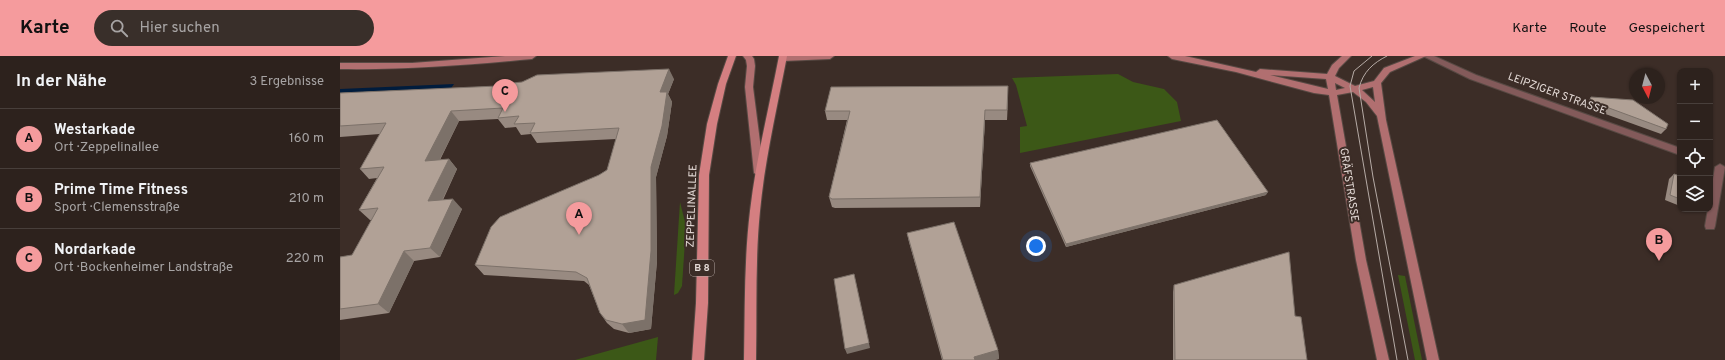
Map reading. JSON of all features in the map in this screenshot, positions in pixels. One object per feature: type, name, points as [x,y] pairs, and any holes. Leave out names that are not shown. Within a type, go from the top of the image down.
[{"type":"main road","name":"ZEPPELINALLEE","points":[[698,360],[702,303],[704,175],[712,124],[722,84],[732,56]]},
{"type":"main road","points":[[750,360],[753,235],[760,179],[777,80],[783,57]]},
{"type":"street","points":[[340,66],[416,65],[485,61],[532,56]]},
{"type":"street","points":[[747,56],[750,59],[751,66],[749,87],[760,179]]},
{"type":"street","points":[[783,57],[830,56]]},
{"type":"street","points":[[1172,56],[1236,69],[1304,88],[1333,92],[1355,89],[1377,83],[1387,70],[1422,56]]},
{"type":"street","points":[[1330,77],[1335,67],[1347,56]]},
{"type":"street","name":"LEIPZIGER STRASSE","points":[[1427,56],[1473,77],[1677,151]]},
{"type":"street","points":[[1236,69],[1330,77],[1355,89],[1369,100],[1382,120]]},
{"type":"street","name":"GRÄFSTRASSE","points":[[1330,77],[1361,260],[1383,360]]},
{"type":"street","points":[[1377,83],[1382,120],[1433,360]]},
{"type":"street","points":[[1710,226],[1722,168]]},
{"type":"green space","points":[[1118,74],[1133,82],[1164,89],[1177,102],[1181,121],[1020,153],[1020,127],[1027,126],[1016,85],[1012,78]]},
{"type":"green space","points":[[680,202],[686,226],[682,286],[678,293],[674,295]]},
{"type":"green space","points":[[1398,275],[1405,276],[1422,360],[1415,360]]},
{"type":"green space","points":[[658,337],[656,360],[575,360]]},
{"type":"water","points":[[454,84],[445,97],[340,95],[340,89]]},
{"type":"building","points":[[669,69],[660,92],[667,92],[662,126],[651,167],[651,251],[645,320],[622,324],[606,320],[600,313],[587,278],[576,272],[475,265],[491,227],[500,217],[599,175],[607,170],[619,128],[530,133],[535,123],[514,124],[519,116],[498,118],[503,108],[451,111],[425,161],[449,159],[428,201],[453,199],[430,248],[404,251],[378,304],[340,309],[340,257],[352,255],[378,208],[359,210],[384,167],[360,169],[386,123],[340,126],[340,93],[497,86],[522,82],[537,75]]},
{"type":"building","points":[[1008,86],[1007,110],[985,110],[980,197],[832,199],[829,197],[850,111],[825,111],[831,87]]},
{"type":"building","points":[[1591,97],[1629,100],[1629,104],[1639,104],[1668,124],[1666,129],[1590,101]]},
{"type":"building","points":[[1217,120],[1268,192],[1066,244],[1030,163]]},
{"type":"building","points":[[1674,174],[1677,175],[1677,198],[1670,195]]},
{"type":"building","points":[[954,222],[998,350],[974,357],[975,360],[943,360],[907,233]]},
{"type":"building","points":[[1289,252],[1295,316],[1301,317],[1307,360],[1175,360],[1174,285]]},
{"type":"building","points":[[854,274],[869,343],[845,349],[834,279]]},
{"type":"tram line","points":[[1372,56],[1354,71],[1350,86],[1397,360]]},
{"type":"tram line","points":[[1387,56],[1369,69],[1363,77],[1359,88],[1373,177],[1408,360]]},
{"type":"place","name":"Nordarkade","points":[[505,112]]},
{"type":"place","name":"Westarkade","points":[[579,235]]},
{"type":"place","name":"Prime Time Fitness","points":[[1659,261]]}]
